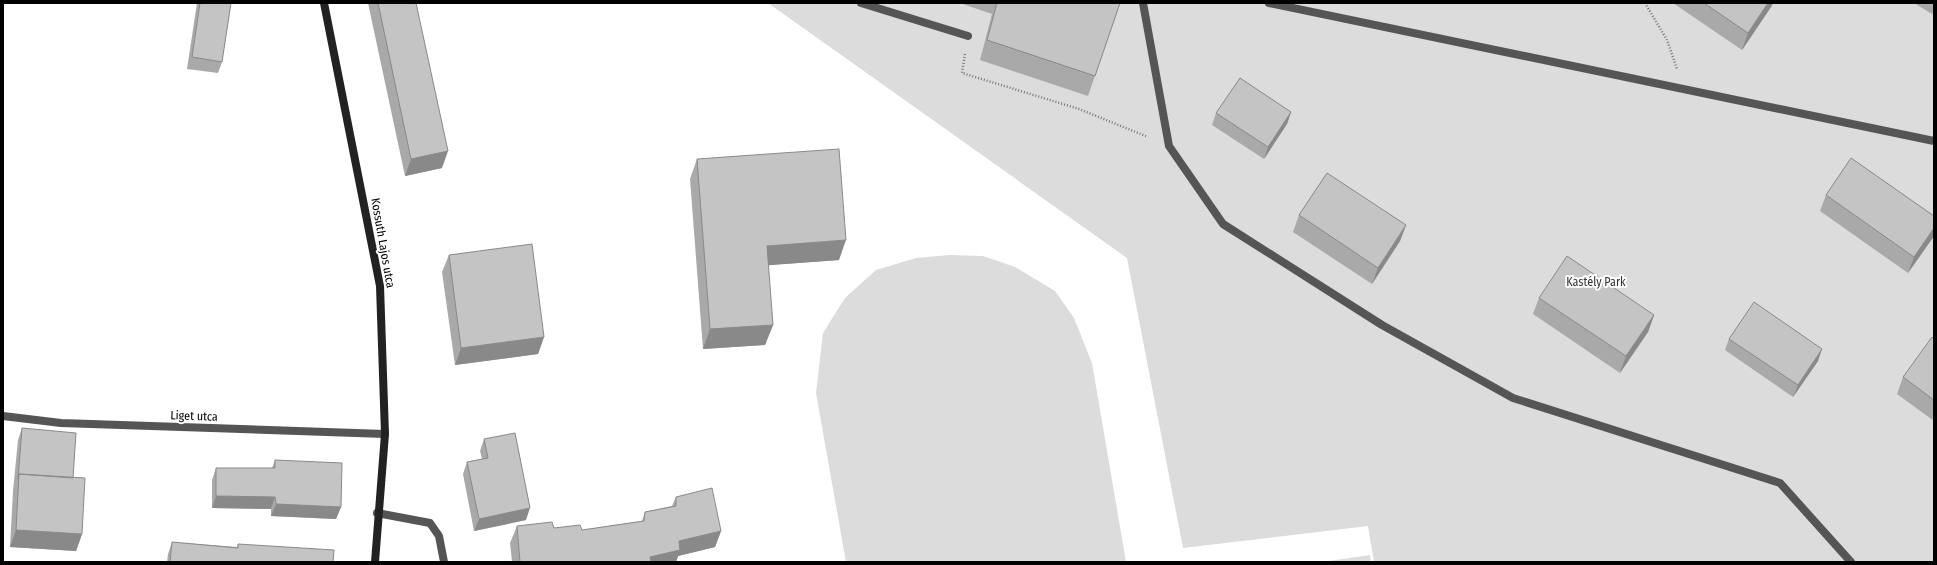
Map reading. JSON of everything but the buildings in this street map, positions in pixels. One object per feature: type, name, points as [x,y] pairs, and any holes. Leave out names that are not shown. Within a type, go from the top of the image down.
[{"type":"main road","name":"Kossuth Lajos utca","points":[[324,3],[380,286],[384,434],[377,513],[375,562]]},
{"type":"street","points":[[861,3],[968,36]]},
{"type":"street","points":[[1143,3],[1169,146],[1223,224],[1382,326],[1513,398],[1780,483],[1851,562]]},
{"type":"street","points":[[1269,3],[1934,141]]},
{"type":"street","name":"Liget utca","points":[[3,416],[61,423],[384,434]]},
{"type":"street","points":[[377,513],[430,523],[439,536],[444,562]]},
{"type":"path","points":[[1645,3],[1667,40],[1685,89]]},
{"type":"path","points":[[968,36],[962,73],[1079,109],[1169,146]]},
{"type":"green space","name":"Kastély Park","points":[[768,3],[1934,3],[1934,562],[1374,562],[1368,526],[1183,548],[1127,258]]},
{"type":"green space","points":[[950,255],[983,256],[1015,267],[1055,291],[1074,318],[1092,363],[1126,562],[846,562],[816,393],[823,333],[845,298],[876,270],[916,258]]},
{"type":"green space","points":[[1370,555],[1371,562],[1322,562]]}]
